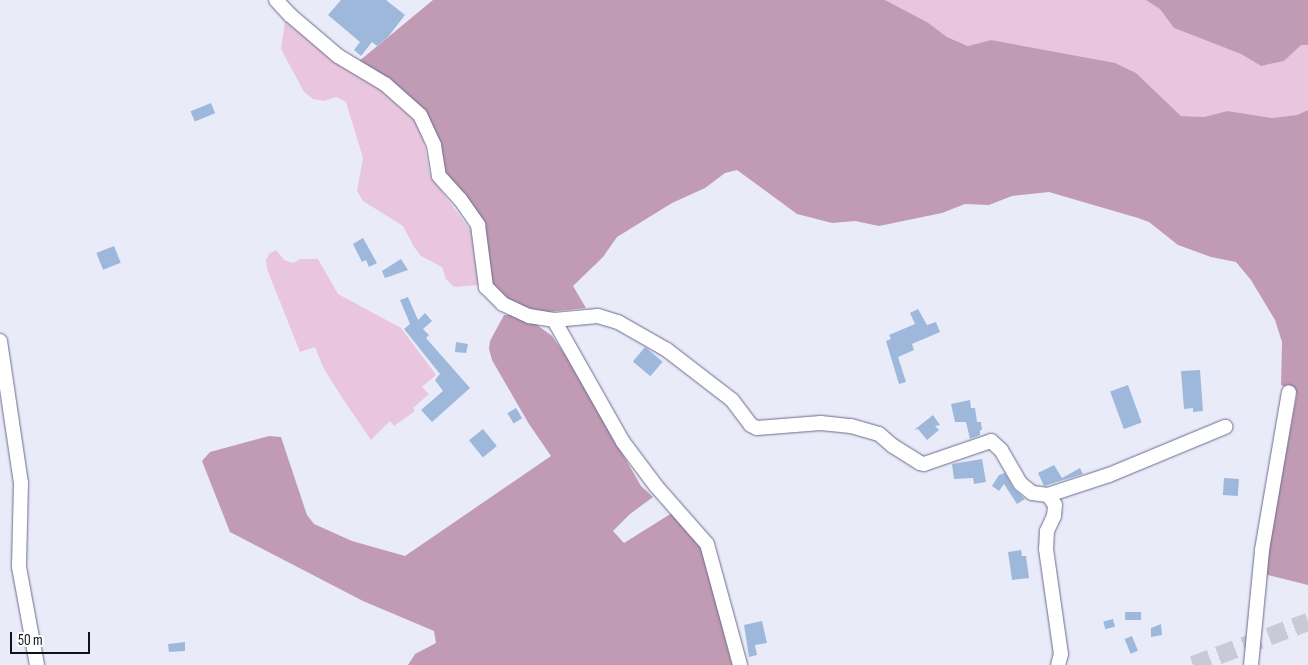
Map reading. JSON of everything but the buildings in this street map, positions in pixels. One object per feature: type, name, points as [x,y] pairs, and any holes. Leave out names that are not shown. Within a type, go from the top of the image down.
[{"type":"street","points":[[276,0],[290,15],[338,56],[385,84],[420,115],[434,145],[439,176],[460,199],[478,225],[486,288],[503,304],[529,316],[554,320],[598,316],[618,322],[648,338],[732,400],[751,425],[757,428],[822,423],[851,426],[879,434],[906,454],[924,464],[991,442],[998,444],[1022,484],[1032,492],[1048,495],[1108,475],[1225,427]]},
{"type":"street","points":[[554,320],[623,442],[656,486],[707,544],[740,665]]},
{"type":"street","points":[[0,341],[21,483],[19,567],[37,665]]},
{"type":"street","points":[[1251,665],[1262,550],[1288,392]]},
{"type":"street","points":[[1048,495],[1055,504],[1054,516],[1047,531],[1046,549],[1060,654],[1058,665]]},
{"type":"shaded area","points":[[433,0],[885,0],[927,22],[947,37],[968,46],[991,40],[1115,63],[1136,73],[1181,116],[1204,117],[1227,111],[1272,118],[1297,115],[1308,110],[1308,585],[1264,574],[1297,393],[1281,385],[1282,342],[1275,320],[1251,280],[1236,262],[1211,257],[1178,245],[1149,222],[1049,192],[1012,196],[989,205],[965,204],[942,213],[879,226],[855,221],[832,223],[797,214],[737,170],[725,173],[705,188],[672,203],[617,237],[603,257],[573,286],[586,308],[548,312],[522,307],[501,296],[493,288],[484,230],[444,176],[436,137],[428,115],[389,83],[358,62]]},
{"type":"shaded area","points":[[885,0],[1146,0],[1160,8],[1174,28],[1241,54],[1261,66],[1284,61],[1301,44],[1308,45],[1308,110],[1297,115],[1272,118],[1227,111],[1204,117],[1181,116],[1136,73],[991,40],[969,46],[947,37],[927,22]]},
{"type":"shaded area","points":[[1146,0],[1308,0],[1308,45],[1301,45],[1284,61],[1261,66],[1241,54],[1174,28],[1160,9]]},
{"type":"shaded area","points":[[285,21],[328,54],[389,95],[416,120],[422,131],[430,176],[472,232],[478,285],[454,287],[446,279],[442,267],[421,256],[403,226],[363,201],[357,191],[363,158],[346,102],[336,97],[324,101],[313,99],[304,92],[281,49]]},
{"type":"shaded area","points":[[276,250],[284,260],[293,263],[301,259],[318,259],[338,294],[401,328],[436,375],[422,387],[429,394],[413,408],[415,411],[394,426],[390,421],[371,440],[324,369],[315,347],[300,352],[267,269],[266,260],[269,254]]},
{"type":"shaded area","points":[[504,315],[512,315],[537,325],[552,336],[566,356],[641,486],[653,497],[630,514],[613,531],[624,543],[672,513],[702,546],[732,665],[408,665],[415,654],[436,643],[434,631],[363,601],[230,532],[202,461],[210,452],[269,436],[281,437],[307,515],[314,524],[352,541],[405,556],[551,456],[529,424],[492,360],[489,349],[490,341]]},
{"type":"tunnel","points":[[1193,665],[1308,622]]}]
